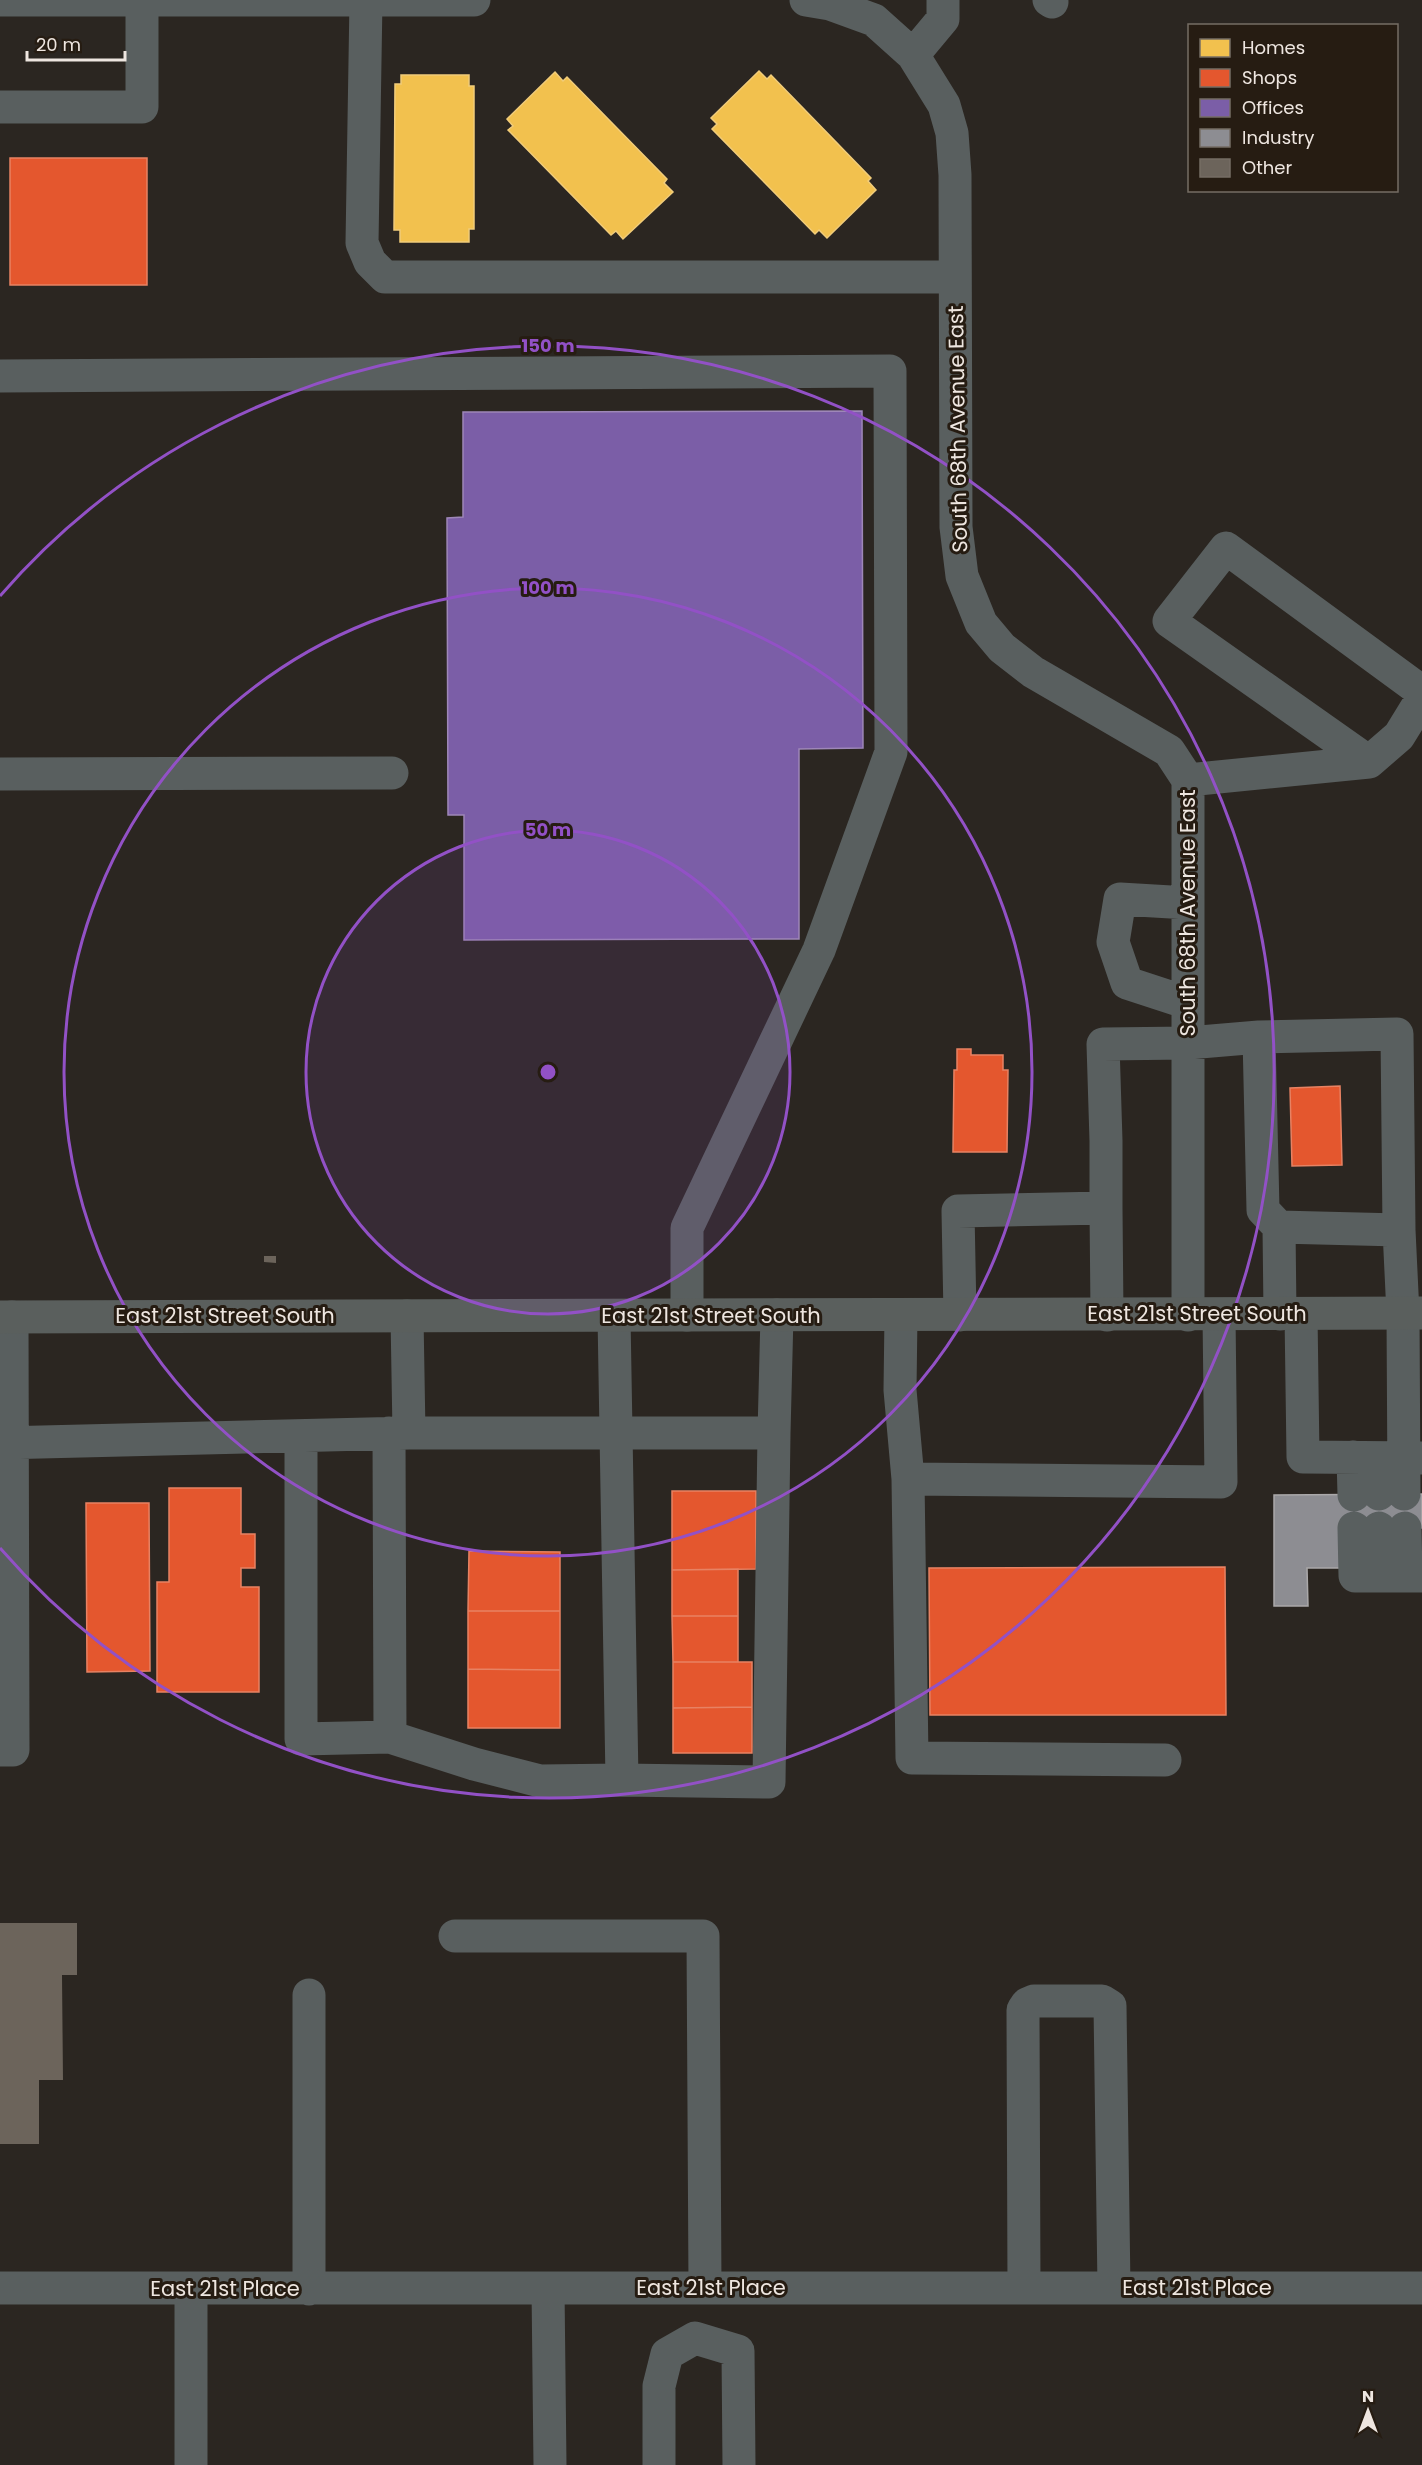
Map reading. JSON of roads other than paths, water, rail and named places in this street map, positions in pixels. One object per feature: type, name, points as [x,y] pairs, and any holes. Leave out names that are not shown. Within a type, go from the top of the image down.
[{"type":"main road","name":"East 21st Street South","points":[[6,1317],[1412,1314]]},
{"type":"street","points":[[0,0],[474,0]]},
{"type":"street","points":[[806,0],[874,10]]},
{"type":"street","points":[[913,55],[943,19],[943,0]]},
{"type":"street","points":[[0,107],[142,107],[142,1]]},
{"type":"street","points":[[366,1],[362,243],[370,262],[385,277],[955,277]]},
{"type":"street","name":"South 68th Avenue East","points":[[874,10],[913,55],[944,105],[952,133],[955,175],[956,527],[962,576],[981,623],[1002,648],[1033,672],[1169,751],[1188,780],[1188,1043],[1204,1315],[1221,1482],[908,1479]]},
{"type":"street","points":[[0,376],[890,371],[891,752],[819,950],[687,1228],[687,1315]]},
{"type":"street","points":[[1188,780],[1369,762],[1399,736],[1418,705],[1422,690],[1226,548],[1169,621],[1369,762]]},
{"type":"street","points":[[0,774],[392,773]]},
{"type":"street","points":[[1188,903],[1120,899],[1113,942],[1126,983],[1188,1003]]},
{"type":"street","points":[[1107,1315],[1107,1141],[1103,1044],[1188,1043],[1259,1037],[1398,1034],[1399,1230],[1412,1314],[1389,1457],[1379,1494],[1389,1457]]},
{"type":"street","points":[[1259,1037],[1263,1210],[1280,1227],[1291,1314],[1303,1457],[1389,1457]]},
{"type":"street","points":[[960,1315],[958,1211],[1106,1208]]},
{"type":"street","points":[[1280,1227],[1399,1230]]},
{"type":"street","points":[[301,1437],[302,1739],[390,1737],[474,1764],[540,1781],[769,1782],[777,1315]]},
{"type":"street","points":[[901,1315],[900,1390],[908,1479],[912,1758],[1165,1760]]},
{"type":"street","points":[[390,1737],[399,1433],[407,1316]]},
{"type":"street","points":[[614,1316],[622,1780]]},
{"type":"street","points":[[0,1750],[14,1750],[6,1317]]},
{"type":"street","points":[[7,1443],[399,1433],[774,1433]]},
{"type":"street","points":[[1380,1528],[1403,1576],[1355,1576],[1380,1528]]},
{"type":"street","points":[[455,1936],[703,1936],[700,2288],[695,2338]]},
{"type":"street","points":[[309,1995],[309,2289]]},
{"type":"street","points":[[1024,2288],[1023,2010],[1027,2004],[1034,2001],[1102,2001],[1110,2006],[1114,2288]]},
{"type":"street","name":"East 21st Place","points":[[0,2288],[1422,2288]]},
{"type":"street","points":[[548,2288],[550,2465]]},
{"type":"street","points":[[191,2289],[191,2465]]},
{"type":"street","points":[[659,2465],[659,2386],[667,2354],[695,2338],[738,2351],[739,2465]]}]
